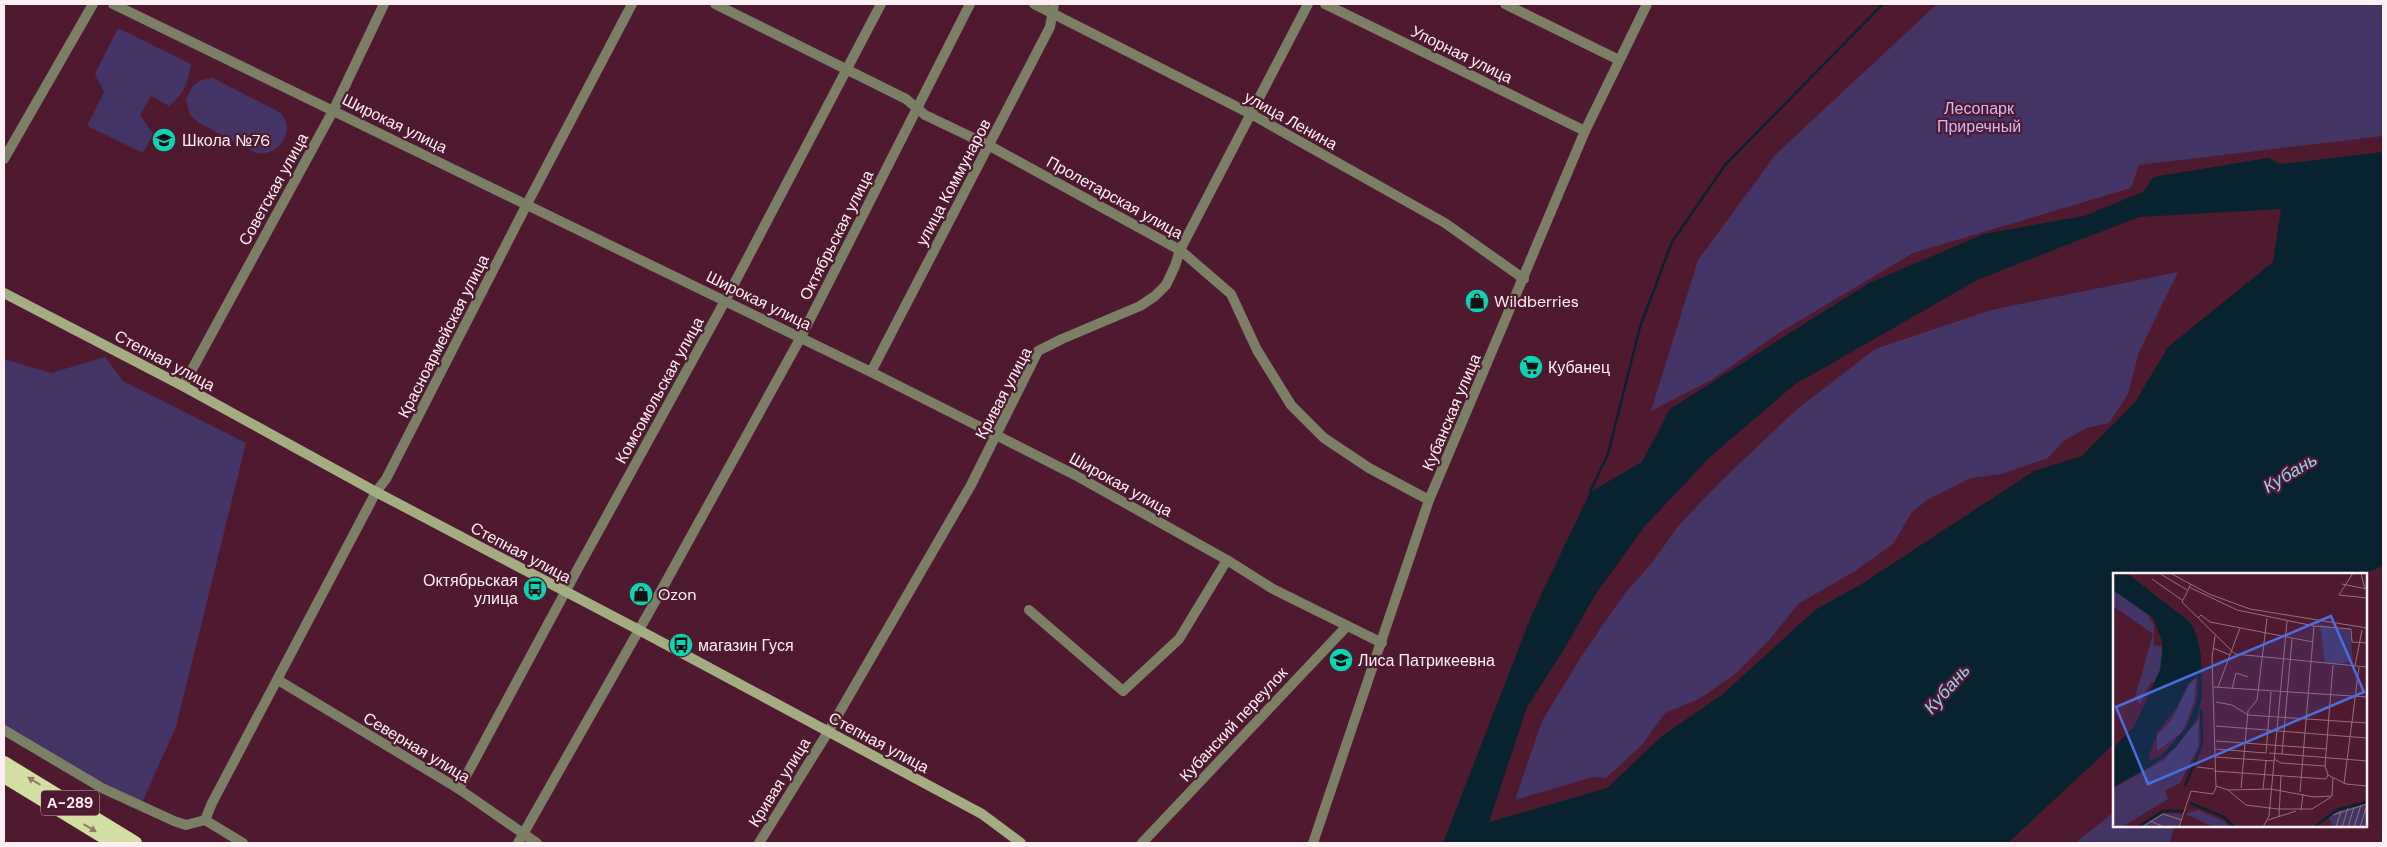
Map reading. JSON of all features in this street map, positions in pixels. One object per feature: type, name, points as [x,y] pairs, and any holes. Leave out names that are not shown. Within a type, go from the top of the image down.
[{"type":"highway","name":"А-289","points":[[4,763],[135,843]]},
{"type":"highway","name":"А-289","points":[[4,776],[114,843]]},
{"type":"main road","name":"Степная улица","points":[[4,293],[183,386],[376,492],[639,630],[982,814],[1021,843]]},
{"type":"street","points":[[4,159],[93,4]]},
{"type":"street","name":"Широкая улица","points":[[113,4],[334,109],[725,302],[801,337],[1075,475],[1227,560],[1273,589],[1382,643]]},
{"type":"street","name":"Советская улица","points":[[183,386],[334,109],[384,4]]},
{"type":"street","name":"Красноармейская улица","points":[[206,820],[212,803],[376,492],[386,480],[632,4]]},
{"type":"street","name":"Пролетарская улица","points":[[715,4],[906,99],[925,115],[990,146],[1180,250],[1231,294],[1257,350],[1291,405],[1324,438],[1369,468],[1429,500]]},
{"type":"street","name":"Комсомольская улица","points":[[459,789],[725,302],[845,70],[882,4]]},
{"type":"street","name":"Октябрьская улица","points":[[521,839],[801,337],[970,4]]},
{"type":"street","name":"улица Ленина","points":[[1034,4],[1053,9],[1251,114],[1445,222],[1524,279]]},
{"type":"street","name":"Кривая улица","points":[[759,843],[828,732],[971,485],[1038,351],[1140,306],[1155,296],[1166,285],[1180,250],[1308,4]]},
{"type":"street","name":"Упорная улица","points":[[1325,4],[1585,131]]},
{"type":"street","points":[[1505,4],[1618,60]]},
{"type":"street","name":"Кубанская улица","points":[[1313,843],[1429,500],[1585,131],[1647,4]]},
{"type":"street","name":"улица Коммунаров","points":[[870,372],[990,146],[1050,27],[1053,9]]},
{"type":"street","points":[[1028,610],[1123,690],[1179,639],[1227,560]]},
{"type":"street","name":"Кубанский переулок","points":[[1142,843],[1347,626]]},
{"type":"street","name":"Северная улица","points":[[278,680],[459,789],[521,839],[537,843]]},
{"type":"street","points":[[4,730],[102,788],[186,825],[206,820],[242,843]]},
{"type":"green space","name":"Лесопарк Приречный","points":[[1937,4],[2383,4],[2383,136],[2139,165],[2131,188],[1913,253],[1777,334],[1713,379],[1651,411],[1698,260],[1776,154]]},
{"type":"green space","points":[[118,28],[191,64],[184,88],[174,102],[169,106],[151,96],[140,115],[153,134],[143,153],[87,126],[104,92],[95,74]]},
{"type":"green space","points":[[213,78],[281,113],[287,128],[283,142],[272,151],[256,153],[199,123],[190,115],[186,100],[192,87],[201,80]]},
{"type":"green space","points":[[2178,272],[2139,352],[2128,394],[2109,423],[2087,428],[2063,441],[2048,458],[2002,474],[1971,478],[1927,500],[1912,512],[1893,544],[1855,571],[1798,604],[1771,638],[1734,675],[1699,699],[1665,713],[1642,745],[1606,778],[1593,777],[1515,800],[1542,721],[1581,657],[1625,593],[1652,563],[1679,525],[1722,480],[1796,410],[1875,349],[1991,310]]},
{"type":"green space","points":[[105,357],[123,381],[246,443],[176,727],[139,809],[4,726],[4,359],[51,373]]},
{"type":"green space","points":[[2113,813],[2113,827],[2174,827],[2170,843],[2075,843]]},
{"type":"water","name":"Кубань","points":[[2383,152],[2383,566],[2366,573],[2113,573],[2113,745],[2008,843],[1443,843],[1532,614],[1590,492],[1642,462],[1670,409],[1869,283],[1984,234],[2084,216],[2143,192],[2153,177],[2268,158],[2281,164]],"holes":[[[2281,209],[2273,262],[2168,347],[2135,402],[2082,456],[2034,471],[1860,585],[1815,610],[1723,694],[1662,736],[1607,788],[1489,822],[1527,707],[1563,651],[1595,595],[1644,527],[1712,455],[1794,385],[1979,279],[2139,217]]]},
{"type":"waterway","points":[[1590,492],[1608,454],[1640,327],[1672,242],[1725,165],[1883,4]]},
{"type":"place","name":"Школа №76","points":[[164,140]]},
{"type":"place","name":"Wildberries","points":[[1477,301]]},
{"type":"place","name":"Кубанец","points":[[1531,367]]},
{"type":"place","name":"Октябрьская улица","points":[[535,589]]},
{"type":"place","name":"Ozon","points":[[641,594]]},
{"type":"place","name":"магазин Гуся","points":[[681,645]]},
{"type":"place","name":"Лиса Патрикеевна","points":[[1341,660]]}]
